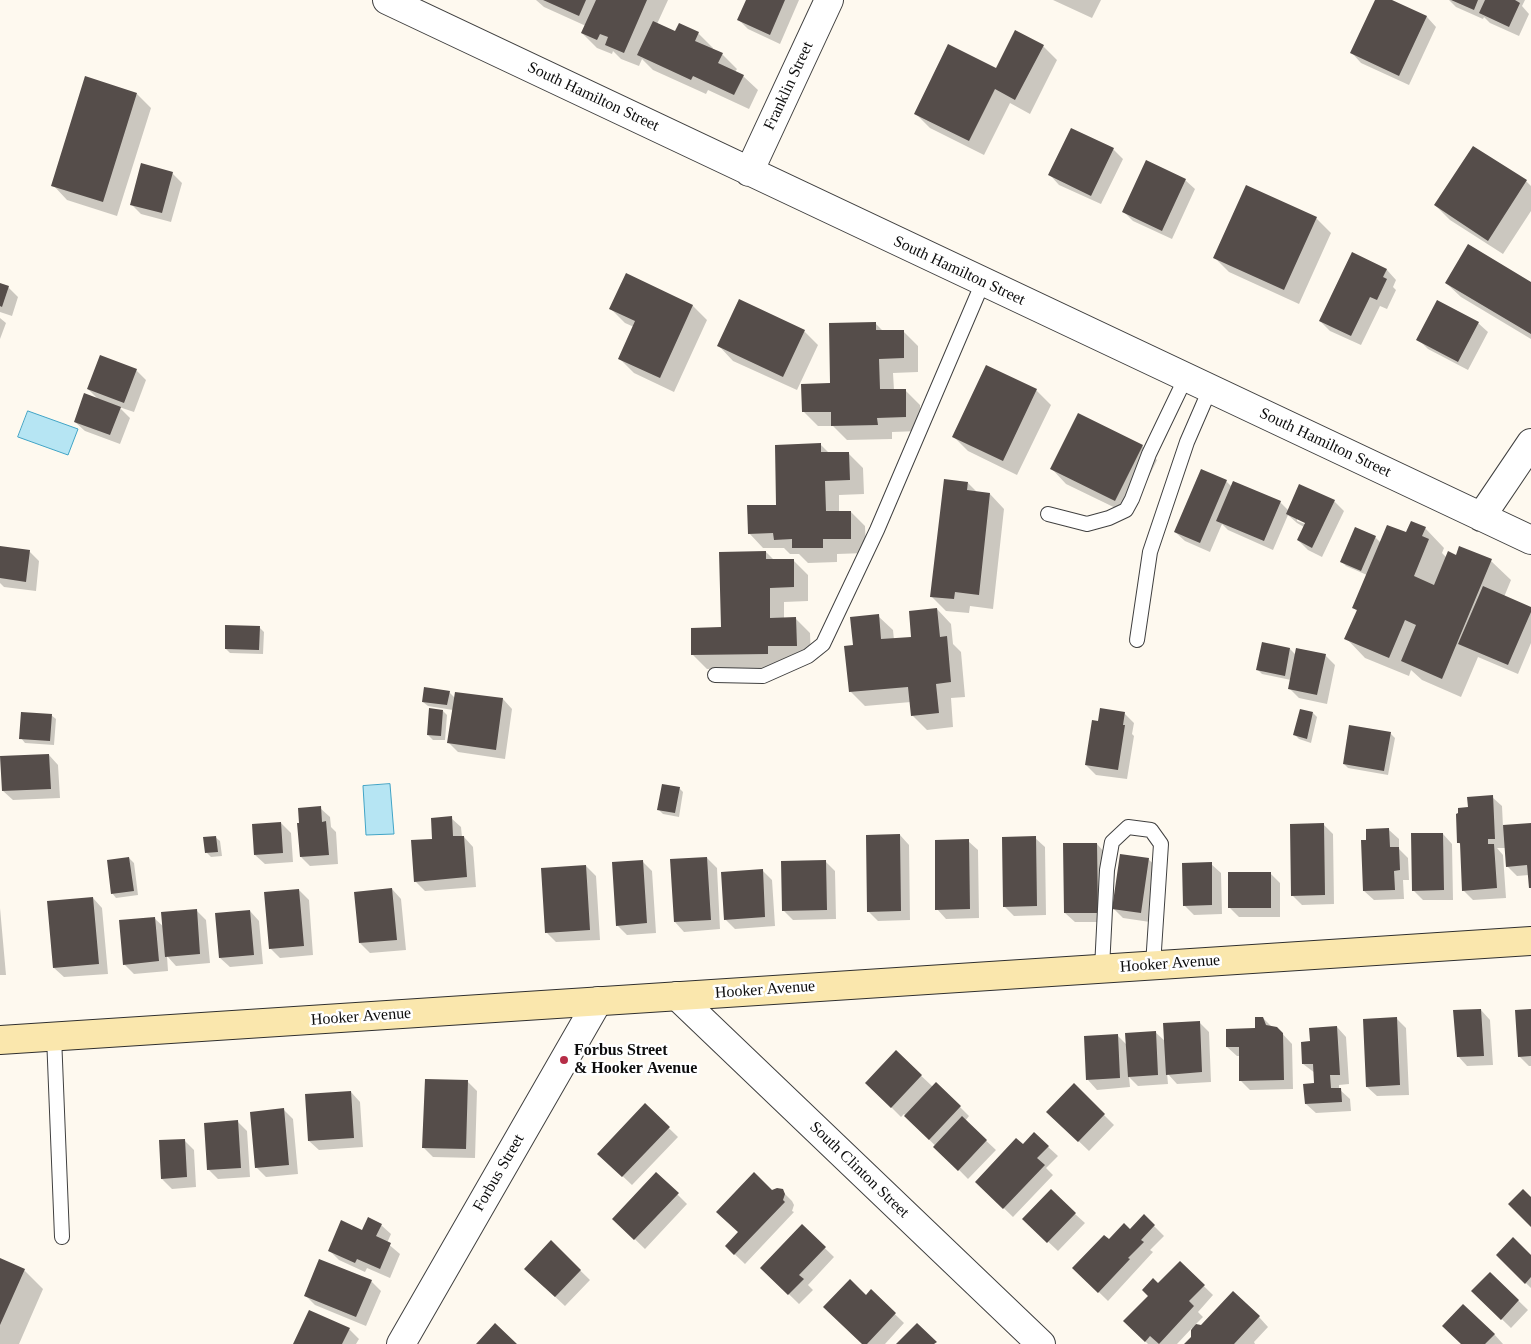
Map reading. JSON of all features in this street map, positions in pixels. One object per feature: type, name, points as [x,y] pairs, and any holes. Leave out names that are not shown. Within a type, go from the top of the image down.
[{"type":"street","name":"South Hamilton Street","points":[[387,0],[1531,540]]},
{"type":"street","name":"Franklin Street","points":[[749,172],[828,0]]},
{"type":"street","points":[[1481,517],[1531,443]]},
{"type":"street","name":"Hooker Avenue","points":[[0,1040],[1531,941]]},
{"type":"street","name":"South Clinton Street","points":[[676,996],[1034,1342]]},
{"type":"street","name":"Forbus Street","points":[[401,1344],[598,1001]]},
{"type":"lane","points":[[715,675],[763,676],[808,656],[823,644],[877,530],[983,282]]},
{"type":"lane","points":[[1048,514],[1087,524],[1109,518],[1126,510],[1149,454],[1198,383]]},
{"type":"lane","points":[[1137,640],[1150,552],[1187,442],[1198,383]]},
{"type":"lane","points":[[1102,968],[1107,870],[1112,842],[1128,827],[1151,830],[1161,844],[1153,965]]},
{"type":"lane","points":[[54,1036],[62,1237]]},
{"type":"water","points":[[28,411],[78,429],[68,455],[18,437]]},
{"type":"water","points":[[390,784],[394,834],[366,835],[363,786]]},
{"type":"building","points":[[543,0],[586,0],[579,16]]},
{"type":"building","points":[[596,0],[647,0],[624,53],[605,45],[608,37],[600,34],[597,40],[581,33]]},
{"type":"building","points":[[746,0],[785,0],[770,35],[737,20]]},
{"type":"building","points":[[1375,0],[1392,0],[1427,16],[1399,76],[1350,53]]},
{"type":"building","points":[[1451,0],[1478,0],[1474,10]]},
{"type":"building","points":[[1485,0],[1515,0],[1520,3],[1509,27],[1479,13]]},
{"type":"building","points":[[653,21],[675,31],[679,23],[699,32],[695,41],[723,53],[718,63],[744,75],[734,95],[693,76],[691,80],[637,55]]},
{"type":"building","points":[[1015,30],[1044,45],[1015,100],[995,89],[969,141],[914,114],[948,44],[996,68]]},
{"type":"building","points":[[85,76],[137,93],[103,202],[51,186]]},
{"type":"building","points":[[1071,128],[1114,148],[1091,196],[1048,175]]},
{"type":"building","points":[[1473,146],[1527,180],[1488,241],[1434,205]]},
{"type":"building","points":[[1146,160],[1186,179],[1162,231],[1122,212]]},
{"type":"building","points":[[141,163],[173,172],[162,213],[130,205]]},
{"type":"building","points":[[1246,185],[1317,217],[1284,290],[1213,258]]},
{"type":"building","points":[[1468,244],[1531,282],[1531,334],[1445,283]]},
{"type":"building","points":[[1352,252],[1387,269],[1383,277],[1387,279],[1377,300],[1370,297],[1351,336],[1319,321]]},
{"type":"building","points":[[626,273],[693,305],[660,378],[618,359],[635,321],[609,309]]},
{"type":"building","points":[[0,283],[9,286],[2,307],[0,306]]},
{"type":"building","points":[[739,299],[805,330],[783,377],[717,346]]},
{"type":"building","points":[[1437,300],[1479,322],[1458,362],[1416,340]]},
{"type":"building","points":[[876,322],[876,330],[904,330],[904,358],[879,359],[880,389],[906,389],[906,417],[877,418],[878,425],[831,426],[831,412],[802,412],[801,384],[830,383],[829,323]]},
{"type":"building","points":[[100,355],[137,369],[124,403],[87,389]]},
{"type":"building","points":[[986,365],[1037,389],[1003,461],[952,437]]},
{"type":"building","points":[[84,393],[121,407],[110,435],[74,422]]},
{"type":"building","points":[[1078,413],[1143,445],[1115,501],[1050,469]]},
{"type":"building","points":[[821,443],[821,452],[849,452],[850,480],[825,481],[826,511],[851,511],[851,539],[823,539],[823,548],[792,548],[792,539],[774,540],[773,533],[748,534],[747,505],[776,505],[775,445]]},
{"type":"building","points":[[1201,469],[1227,480],[1200,543],[1174,532]]},
{"type":"building","points":[[944,479],[968,482],[967,490],[990,493],[979,595],[955,592],[954,599],[930,597]]},
{"type":"building","points":[[1233,481],[1281,501],[1264,541],[1216,521]]},
{"type":"building","points":[[1299,484],[1335,500],[1312,548],[1297,540],[1305,523],[1286,514]]},
{"type":"building","points":[[1411,521],[1426,527],[1422,536],[1429,539],[1414,576],[1434,585],[1448,551],[1456,555],[1459,546],[1492,559],[1442,679],[1401,661],[1416,625],[1405,620],[1389,658],[1344,639],[1357,610],[1352,608],[1387,525],[1406,532]]},
{"type":"building","points":[[1355,527],[1376,536],[1361,571],[1340,562]]},
{"type":"building","points":[[0,546],[30,550],[26,582],[0,578]]},
{"type":"building","points":[[766,551],[766,559],[794,559],[794,587],[770,588],[770,618],[796,617],[797,646],[768,646],[768,654],[691,655],[691,628],[721,627],[719,552]]},
{"type":"building","points":[[1483,586],[1531,607],[1531,612],[1508,665],[1458,644]]},
{"type":"building","points":[[937,608],[940,637],[947,636],[951,682],[936,684],[939,713],[911,716],[908,687],[849,692],[844,646],[853,645],[850,617],[879,614],[881,639],[911,637],[909,611]]},
{"type":"building","points":[[225,625],[260,626],[259,650],[225,649]]},
{"type":"building","points":[[1262,642],[1290,648],[1285,676],[1256,670]]},
{"type":"building","points":[[1296,648],[1326,654],[1317,695],[1288,689]]},
{"type":"building","points":[[424,687],[450,691],[447,705],[422,702]]},
{"type":"building","points":[[455,692],[503,698],[496,750],[447,743]]},
{"type":"building","points":[[429,708],[443,710],[441,736],[427,735]]},
{"type":"building","points":[[1100,708],[1125,712],[1123,725],[1125,725],[1118,770],[1085,765],[1092,720],[1098,721]]},
{"type":"building","points":[[1300,709],[1313,712],[1307,739],[1293,735]]},
{"type":"building","points":[[21,712],[52,714],[50,741],[19,739]]},
{"type":"building","points":[[1349,725],[1391,732],[1384,771],[1343,764]]},
{"type":"building","points":[[49,754],[51,789],[2,791],[0,756]]},
{"type":"building","points":[[662,784],[680,787],[675,813],[657,810]]},
{"type":"building","points":[[1493,795],[1495,839],[1488,839],[1488,844],[1494,844],[1497,888],[1462,891],[1460,843],[1457,843],[1456,814],[1458,813],[1458,808],[1468,807],[1467,797]]},
{"type":"building","points":[[321,806],[322,822],[326,821],[329,855],[300,857],[297,823],[299,823],[298,808]]},
{"type":"building","points":[[452,816],[453,836],[464,836],[467,877],[414,882],[411,840],[432,839],[431,818]]},
{"type":"building","points":[[281,822],[283,853],[254,855],[252,824]]},
{"type":"building","points":[[1324,823],[1325,895],[1291,896],[1290,824]]},
{"type":"building","points":[[1531,823],[1531,888],[1529,888],[1527,865],[1506,867],[1503,825]]},
{"type":"building","points":[[1389,828],[1390,847],[1399,847],[1400,870],[1394,871],[1395,890],[1363,891],[1361,840],[1366,840],[1366,829]]},
{"type":"building","points":[[1411,833],[1443,833],[1444,890],[1412,891]]},
{"type":"building","points":[[900,834],[901,911],[867,912],[866,835]]},
{"type":"building","points":[[216,836],[218,852],[205,853],[203,837]]},
{"type":"building","points":[[1036,836],[1037,906],[1003,907],[1002,837]]},
{"type":"building","points":[[969,839],[970,909],[935,910],[935,840]]},
{"type":"building","points":[[1063,843],[1097,843],[1098,913],[1064,913]]},
{"type":"building","points":[[1120,854],[1149,858],[1141,913],[1112,909]]},
{"type":"building","points":[[129,857],[134,891],[111,894],[107,860]]},
{"type":"building","points":[[707,857],[711,920],[674,922],[670,859]]},
{"type":"building","points":[[643,860],[647,923],[616,926],[612,862]]},
{"type":"building","points":[[826,860],[827,910],[782,911],[781,861]]},
{"type":"building","points":[[1212,862],[1212,905],[1183,906],[1182,863]]},
{"type":"building","points":[[586,865],[590,930],[545,933],[541,868]]},
{"type":"building","points":[[763,869],[765,917],[724,920],[721,872]]},
{"type":"building","points":[[1228,872],[1271,872],[1271,908],[1228,908]]},
{"type":"building","points":[[392,888],[397,940],[359,943],[354,892]]},
{"type":"building","points":[[299,889],[304,946],[269,949],[264,892]]},
{"type":"building","points":[[93,897],[99,964],[53,968],[47,901]]},
{"type":"building","points":[[197,909],[200,954],[165,957],[161,912]]},
{"type":"building","points":[[250,910],[254,955],[219,958],[215,913]]},
{"type":"building","points":[[155,917],[159,961],[123,965],[119,920]]},
{"type":"building","points":[[1481,1009],[1484,1056],[1457,1057],[1453,1010]]},
{"type":"building","points":[[1531,1009],[1531,1056],[1518,1057],[1515,1010]]},
{"type":"building","points":[[1255,1017],[1263,1017],[1266,1025],[1277,1027],[1283,1033],[1284,1080],[1239,1081],[1239,1047],[1226,1047],[1226,1029],[1255,1028]]},
{"type":"building","points":[[1397,1017],[1400,1085],[1366,1087],[1363,1019]]},
{"type":"building","points":[[1200,1021],[1202,1072],[1166,1075],[1163,1023]]},
{"type":"building","points":[[1337,1026],[1340,1075],[1330,1075],[1331,1088],[1341,1088],[1342,1102],[1305,1104],[1303,1084],[1314,1083],[1313,1064],[1302,1064],[1301,1042],[1310,1041],[1309,1028]]},
{"type":"building","points":[[1156,1031],[1158,1075],[1128,1077],[1125,1033]]},
{"type":"building","points":[[1118,1034],[1120,1078],[1086,1080],[1084,1036]]},
{"type":"building","points":[[896,1050],[922,1075],[891,1108],[865,1083]]},
{"type":"building","points":[[425,1079],[468,1080],[466,1149],[422,1148]]},
{"type":"building","points":[[936,1082],[961,1106],[929,1140],[904,1116]]},
{"type":"building","points":[[1074,1083],[1105,1114],[1078,1142],[1046,1112]]},
{"type":"building","points":[[351,1091],[354,1138],[308,1141],[305,1094]]},
{"type":"building","points":[[645,1103],[670,1127],[622,1177],[597,1154]]},
{"type":"building","points":[[284,1108],[289,1165],[255,1168],[250,1112]]},
{"type":"building","points":[[962,1116],[987,1140],[958,1171],[933,1147]]},
{"type":"building","points":[[238,1120],[241,1168],[207,1170],[204,1123]]},
{"type":"building","points":[[1034,1132],[1049,1146],[1037,1158],[1045,1165],[1003,1209],[975,1182],[1016,1138],[1023,1144]]},
{"type":"building","points":[[185,1139],[187,1177],[161,1179],[159,1140]]},
{"type":"building","points":[[656,1172],[679,1193],[634,1240],[612,1219]]},
{"type":"building","points":[[754,1172],[772,1190],[777,1188],[783,1189],[785,1194],[783,1200],[785,1202],[734,1255],[725,1246],[738,1232],[716,1212]]},
{"type":"building","points":[[1051,1189],[1076,1213],[1047,1243],[1022,1219]]},
{"type":"building","points":[[1523,1189],[1531,1197],[1531,1227],[1508,1204]]},
{"type":"building","points":[[1144,1214],[1155,1225],[1141,1240],[1144,1242],[1128,1258],[1130,1259],[1098,1293],[1072,1268],[1104,1235],[1109,1239],[1124,1223],[1130,1229]]},
{"type":"building","points":[[368,1217],[382,1224],[376,1236],[391,1243],[380,1269],[357,1259],[355,1263],[328,1251],[341,1220],[362,1230]]},
{"type":"building","points":[[802,1224],[826,1247],[799,1275],[804,1279],[788,1295],[760,1268]]},
{"type":"building","points":[[1513,1237],[1531,1255],[1531,1277],[1525,1284],[1496,1255]]},
{"type":"building","points":[[551,1240],[581,1270],[555,1297],[524,1269]]},
{"type":"building","points":[[0,1258],[25,1269],[0,1325]]},
{"type":"building","points":[[319,1259],[372,1280],[356,1317],[304,1296]]},
{"type":"building","points":[[1180,1261],[1205,1285],[1189,1301],[1194,1306],[1159,1344],[1150,1336],[1145,1342],[1123,1321],[1148,1296],[1142,1290],[1153,1278],[1158,1283]]},
{"type":"building","points":[[1490,1272],[1519,1300],[1501,1320],[1471,1291]]},
{"type":"building","points":[[850,1279],[866,1295],[871,1289],[896,1313],[867,1344],[862,1344],[823,1307]]},
{"type":"building","points":[[1233,1291],[1260,1316],[1234,1344],[1184,1344],[1191,1337],[1191,1330],[1196,1324],[1201,1325]]},
{"type":"building","points":[[1463,1304],[1495,1334],[1485,1344],[1461,1344],[1442,1326]]},
{"type":"building","points":[[309,1310],[350,1328],[342,1344],[293,1344]]},
{"type":"building","points":[[495,1323],[517,1344],[476,1344]]},
{"type":"building","points":[[917,1323],[937,1342],[934,1344],[896,1344]]},
{"type":"place","name":"Forbus Street & Hooker Avenue","points":[[564,1060]]}]
